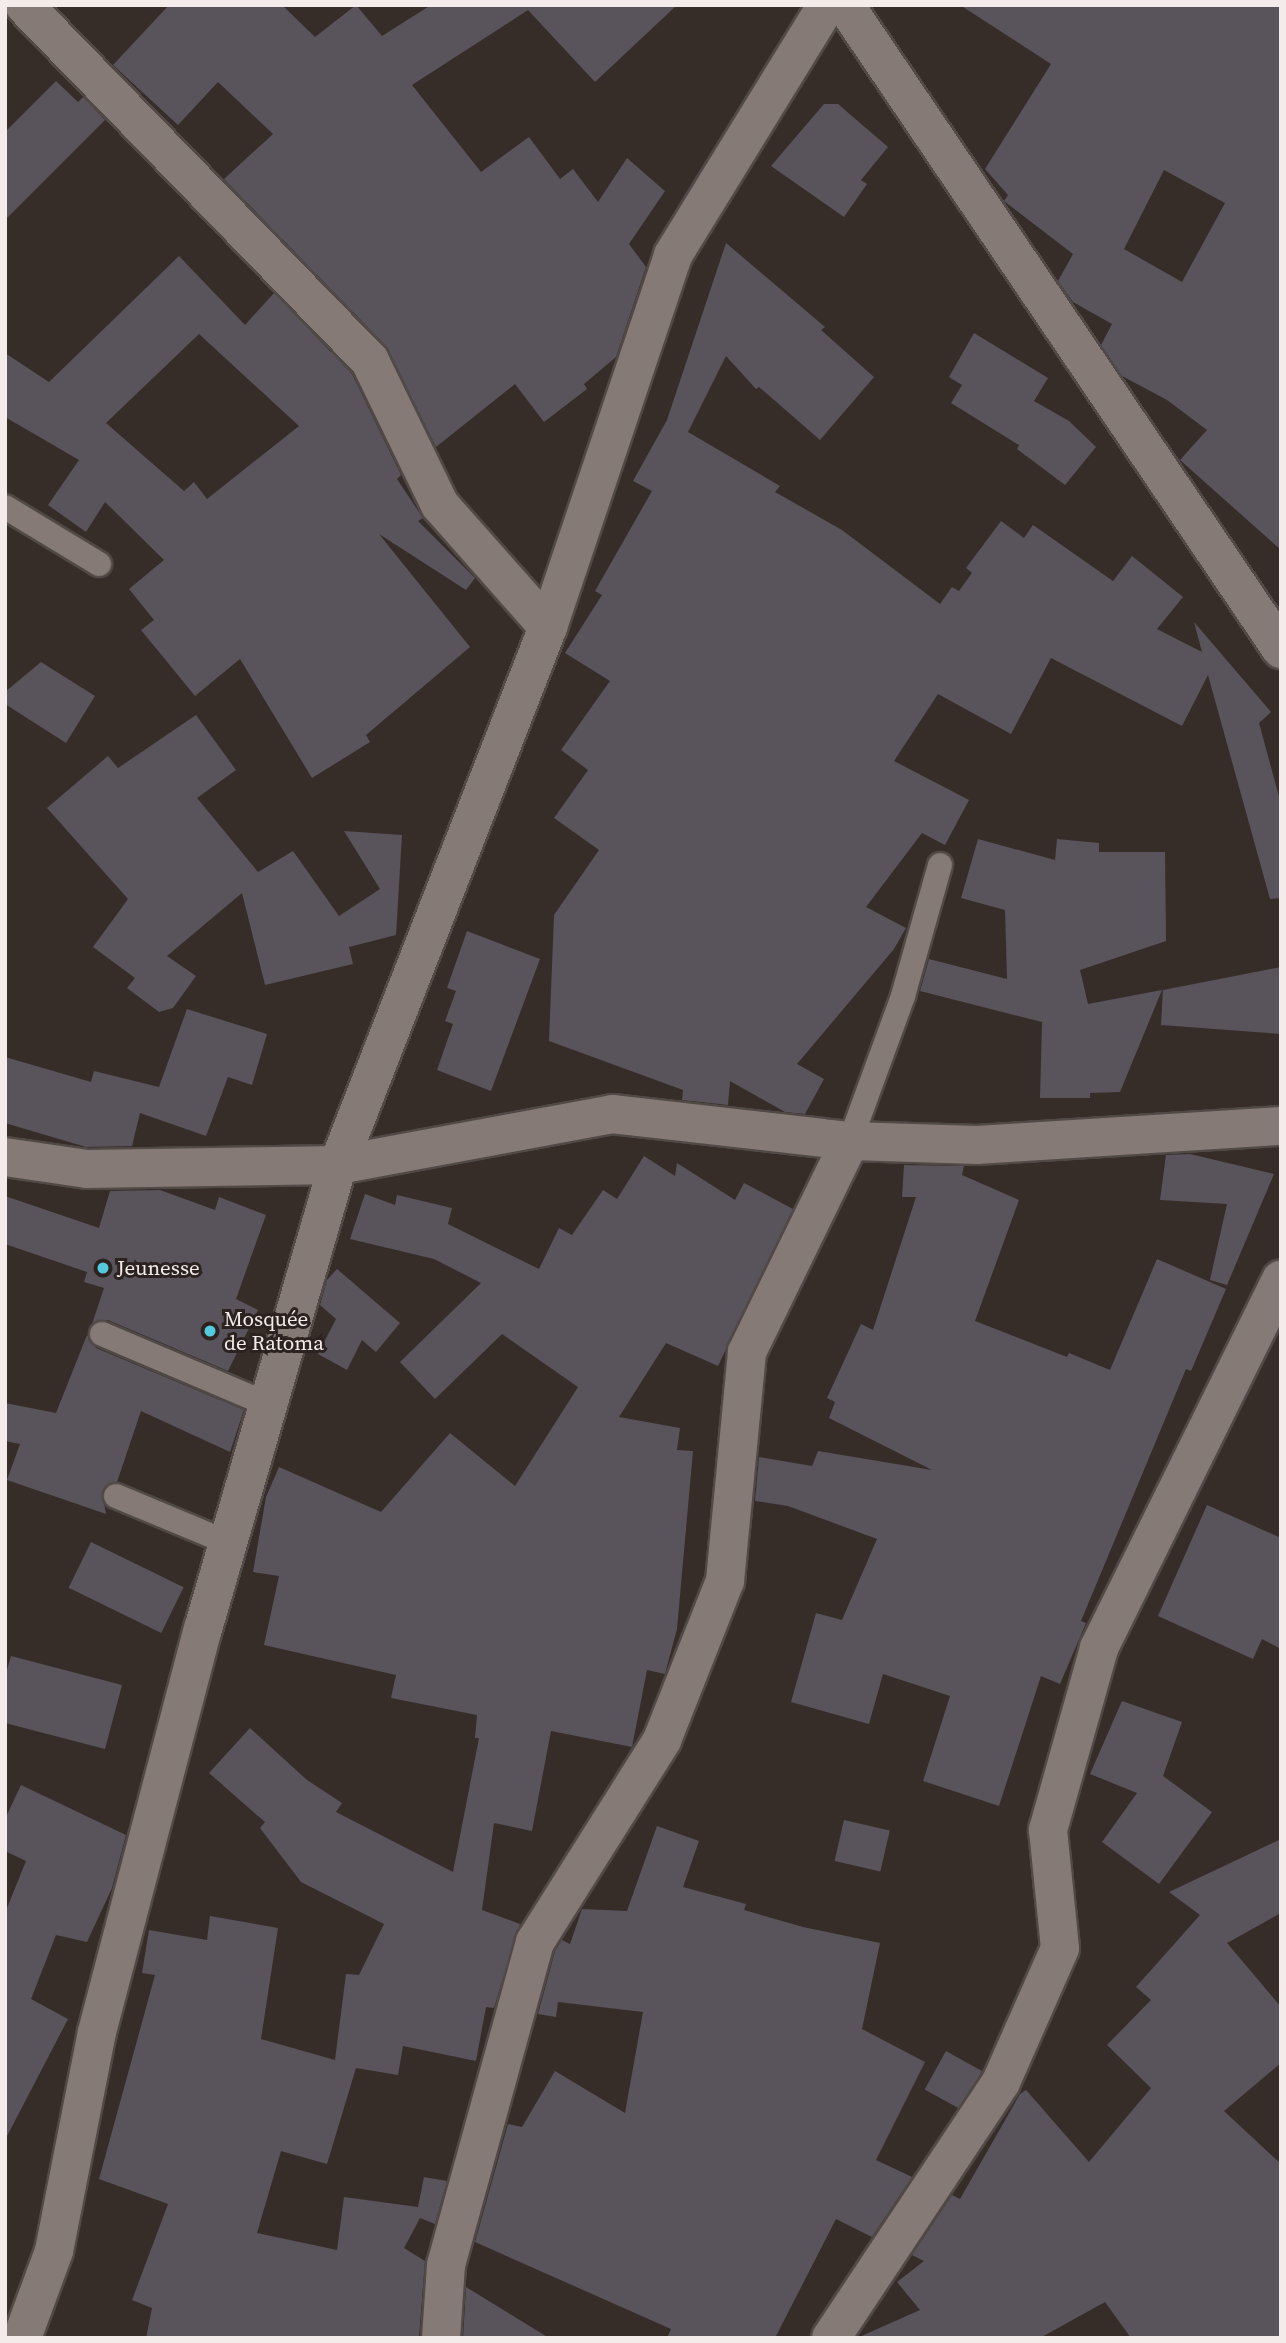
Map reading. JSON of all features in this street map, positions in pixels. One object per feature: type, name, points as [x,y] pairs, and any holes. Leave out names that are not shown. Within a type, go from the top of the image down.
[{"type":"street","points":[[24,5],[370,360],[440,505],[548,626]]},
{"type":"street","points":[[22,2338],[54,2251],[97,2032],[229,1543],[338,1165],[548,626],[673,255],[827,5]]},
{"type":"street","points":[[845,5],[1281,649]]},
{"type":"street","points":[[5,1157],[87,1169],[338,1165],[612,1114],[850,1140],[977,1145],[1281,1125]]},
{"type":"street","points":[[441,2338],[446,2265],[535,1941],[662,1740],[715,1606],[724,1581],[747,1352],[850,1140]]},
{"type":"street","points":[[831,2338],[1001,2082],[1060,1948],[1048,1830],[1100,1648],[1281,1280]]},
{"type":"lane","points":[[5,507],[99,564]]},
{"type":"lane","points":[[850,1140],[902,996],[940,865]]},
{"type":"lane","points":[[102,1334],[269,1405]]},
{"type":"lane","points":[[117,1496],[229,1543]]},
{"type":"building","points":[[169,5],[282,5],[315,37],[356,5],[382,36],[431,5],[677,5],[595,82],[528,10],[412,85],[481,172],[529,137],[560,179],[573,169],[598,202],[627,158],[665,191],[629,244],[646,267],[616,357],[584,384],[587,389],[544,422],[515,384],[436,447],[386,346],[224,179],[273,134],[218,82],[178,125],[113,65]]},
{"type":"building","points":[[960,5],[1281,5],[1281,550],[1180,460],[1207,430],[1167,400],[1122,376],[1101,345],[1112,324],[1073,302],[1058,281],[1073,254],[1004,201],[1008,195],[985,169],[1051,64]],"holes":[[[1164,170],[1225,203],[1182,282],[1124,249]]]},
{"type":"building","points":[[56,81],[78,102],[83,97],[105,120],[5,220],[5,132]]},
{"type":"building","points":[[824,104],[838,104],[888,147],[861,180],[867,184],[844,217],[771,166]]},
{"type":"building","points":[[726,243],[825,327],[821,330],[874,377],[820,440],[759,387],[756,389],[726,356],[688,432],[780,486],[775,492],[842,530],[940,604],[952,587],[959,591],[972,573],[966,568],[1001,521],[1024,538],[1033,525],[1113,581],[1132,556],[1183,597],[1157,629],[1202,652],[1194,622],[1271,712],[1259,723],[1281,804],[1281,898],[1270,899],[1208,675],[1182,726],[1051,658],[1011,734],[938,694],[894,761],[969,800],[945,845],[922,833],[866,907],[906,928],[894,949],[797,1064],[824,1079],[805,1114],[785,1112],[730,1081],[728,1105],[682,1100],[683,1090],[549,1041],[554,915],[599,850],[554,818],[588,770],[561,750],[610,681],[565,653],[602,595],[595,591],[652,491],[633,481],[667,420]]},
{"type":"building","points":[[179,256],[245,325],[274,293],[352,374],[401,475],[397,479],[423,518],[418,521],[475,578],[466,590],[379,534],[470,647],[366,735],[370,742],[312,778],[240,659],[195,696],[141,630],[154,620],[129,589],[164,560],[105,502],[86,532],[48,505],[79,460],[5,417],[5,353],[49,382]],"holes":[[[199,334],[299,426],[207,499],[194,482],[184,491],[106,423]]]},
{"type":"building","points":[[974,333],[1048,378],[1034,401],[1069,421],[1096,447],[1065,485],[1017,449],[1019,445],[951,403],[962,385],[949,377]]},
{"type":"building","points":[[41,662],[95,696],[66,743],[5,704],[5,692]]},
{"type":"building","points":[[196,715],[236,770],[197,798],[258,872],[293,851],[339,916],[380,889],[344,831],[402,835],[396,935],[349,947],[353,964],[265,985],[242,893],[167,956],[196,976],[173,1008],[159,1012],[127,988],[135,978],[93,947],[128,899],[47,808],[108,756],[118,768]]},
{"type":"building","points":[[978,839],[1055,860],[1057,839],[1099,843],[1099,852],[1165,852],[1166,941],[1080,970],[1088,1004],[1162,990],[1120,1092],[1090,1093],[1090,1098],[1040,1098],[1042,1022],[920,991],[929,959],[1007,979],[1005,910],[961,898]]},
{"type":"building","points":[[467,931],[540,959],[491,1091],[437,1070],[453,1024],[445,1021],[456,991],[447,988]]},
{"type":"building","points":[[1281,967],[1281,1034],[1161,1025],[1163,990]]},
{"type":"building","points":[[187,1009],[267,1034],[252,1085],[228,1077],[206,1136],[140,1113],[132,1146],[86,1147],[5,1123],[5,1057],[91,1082],[94,1071],[159,1087]]},
{"type":"building","points":[[1190,1154],[1274,1174],[1227,1285],[1210,1280],[1227,1204],[1160,1200],[1166,1155]]},
{"type":"building","points":[[644,1156],[675,1176],[677,1163],[735,1200],[744,1183],[793,1209],[718,1366],[666,1343],[619,1417],[680,1428],[677,1450],[693,1451],[677,1629],[665,1674],[647,1670],[632,1747],[551,1731],[532,1831],[494,1823],[482,1910],[520,1924],[494,2008],[486,2007],[476,2061],[403,2046],[398,2075],[356,2068],[327,2164],[281,2151],[257,2233],[337,2250],[344,2197],[418,2207],[424,2177],[447,2181],[435,2224],[420,2218],[404,2248],[425,2261],[419,2338],[146,2338],[152,2308],[132,2300],[168,2204],[99,2179],[155,1975],[142,1973],[149,1930],[207,1940],[210,1916],[278,1928],[261,2039],[335,2060],[346,1974],[359,1975],[384,1924],[301,1882],[260,1828],[265,1822],[209,1773],[250,1728],[307,1780],[342,1803],[336,1812],[453,1872],[479,1738],[475,1738],[477,1715],[391,1698],[396,1675],[264,1645],[279,1576],[253,1572],[266,1497],[279,1467],[381,1512],[450,1433],[515,1486],[578,1387],[502,1334],[435,1399],[400,1362],[481,1283],[434,1259],[350,1239],[365,1194],[395,1205],[397,1195],[452,1208],[448,1224],[539,1269],[559,1228],[572,1235],[603,1190],[617,1199]]},
{"type":"building","points":[[904,1165],[964,1166],[962,1175],[1019,1200],[975,1321],[1067,1357],[1069,1353],[1110,1370],[1157,1259],[1226,1289],[1191,1371],[1186,1369],[1081,1621],[1086,1623],[1060,1684],[1041,1676],[999,1806],[923,1781],[950,1696],[883,1674],[869,1724],[791,1702],[816,1613],[842,1620],[877,1539],[788,1506],[755,1501],[759,1457],[812,1466],[818,1451],[932,1470],[829,1418],[835,1402],[827,1398],[861,1324],[873,1330],[916,1197],[902,1197]]},
{"type":"building","points":[[160,1190],[215,1210],[219,1197],[266,1215],[236,1299],[258,1310],[228,1371],[108,1320],[92,1324],[104,1288],[84,1282],[87,1272],[5,1244],[5,1196],[99,1228],[110,1191]]},
{"type":"building","points":[[337,1269],[400,1323],[376,1352],[362,1340],[347,1370],[318,1354],[336,1319],[320,1305],[327,1280]]},
{"type":"building","points":[[87,1335],[96,1348],[244,1410],[230,1452],[141,1411],[117,1482],[102,1491],[106,1514],[7,1480],[20,1444],[5,1441],[5,1403],[56,1413]]},
{"type":"building","points":[[1207,1505],[1281,1538],[1281,1649],[1262,1639],[1253,1659],[1158,1616]]},
{"type":"building","points":[[91,1542],[184,1587],[161,1633],[69,1588]]},
{"type":"building","points":[[11,1656],[122,1685],[105,1749],[5,1723],[5,1677]]},
{"type":"building","points":[[1122,1701],[1182,1722],[1163,1776],[1212,1812],[1159,1884],[1102,1842],[1137,1793],[1090,1774]]},
{"type":"building","points":[[21,1785],[126,1835],[112,1888],[87,1942],[56,1935],[31,1999],[68,2019],[5,2140],[5,1913],[26,1861],[5,1851],[5,1819]]},
{"type":"building","points":[[844,1820],[890,1831],[880,1871],[835,1861]]},
{"type":"building","points":[[657,1826],[699,1841],[683,1887],[746,1904],[744,1910],[803,1927],[880,1943],[862,2029],[925,2062],[876,2160],[912,2177],[872,2237],[836,2219],[775,2338],[667,2338],[671,2329],[475,2242],[508,2124],[522,2127],[555,2071],[625,2113],[643,2012],[558,2002],[556,2017],[538,2014],[555,1951],[562,1940],[570,1944],[582,1909],[627,1911]]},
{"type":"building","points":[[1281,1839],[1281,1913],[1227,1943],[1281,2007],[1281,2063],[1224,2111],[1281,2164],[1281,2338],[1131,2338],[1105,2302],[1040,2338],[857,2338],[920,2310],[897,2282],[924,2261],[912,2255],[952,2195],[960,2199],[1020,2094],[1026,2090],[1089,2162],[1151,2088],[1107,2045],[1151,2000],[1136,1987],[1200,1915],[1169,1892]]},
{"type":"building","points":[[946,2051],[982,2071],[961,2109],[925,2089]]},
{"type":"building","points":[[466,2287],[549,2338],[463,2338]]},
{"type":"place","name":"Jeunesse","points":[[103,1268]]},
{"type":"place","name":"Mosquée de Ratoma","points":[[210,1331]]}]
